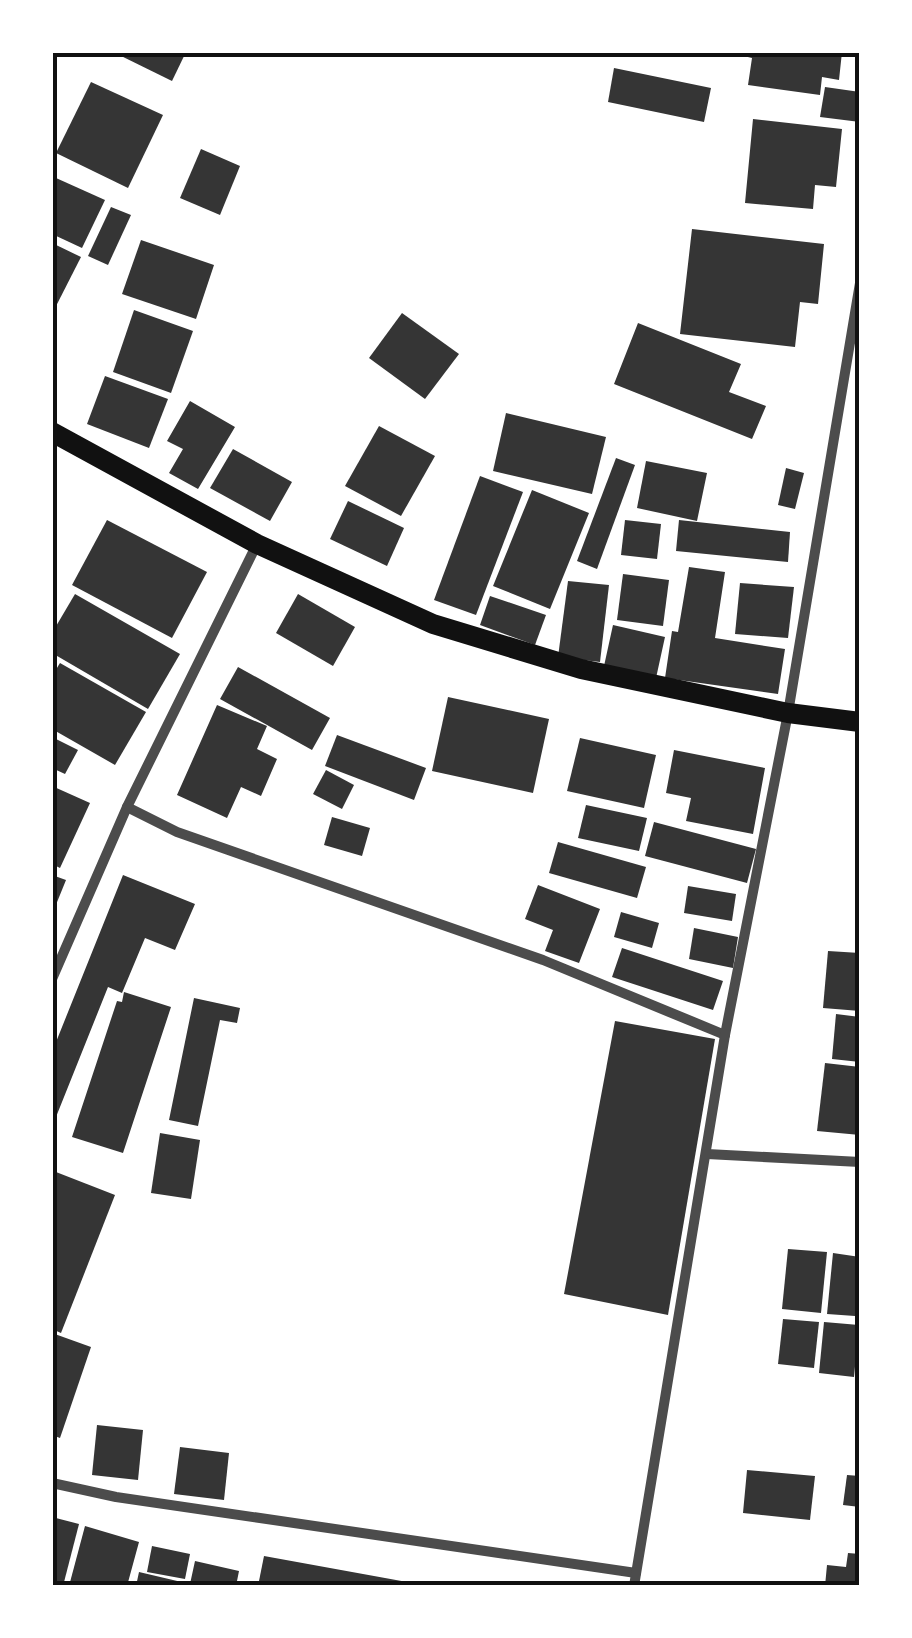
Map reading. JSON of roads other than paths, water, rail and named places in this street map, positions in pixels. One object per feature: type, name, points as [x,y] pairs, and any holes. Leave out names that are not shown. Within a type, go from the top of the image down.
[{"type":"main road","points":[[52,432],[256,544],[433,624],[581,670],[788,713],[860,722]]},
{"type":"street","points":[[52,1483],[116,1497],[636,1579],[725,1035],[788,713],[860,284]]},
{"type":"street","points":[[52,980],[127,807],[256,544]]},
{"type":"street","points":[[127,807],[177,832],[543,960],[725,1035]]},
{"type":"street","points":[[707,1154],[860,1162]]}]
